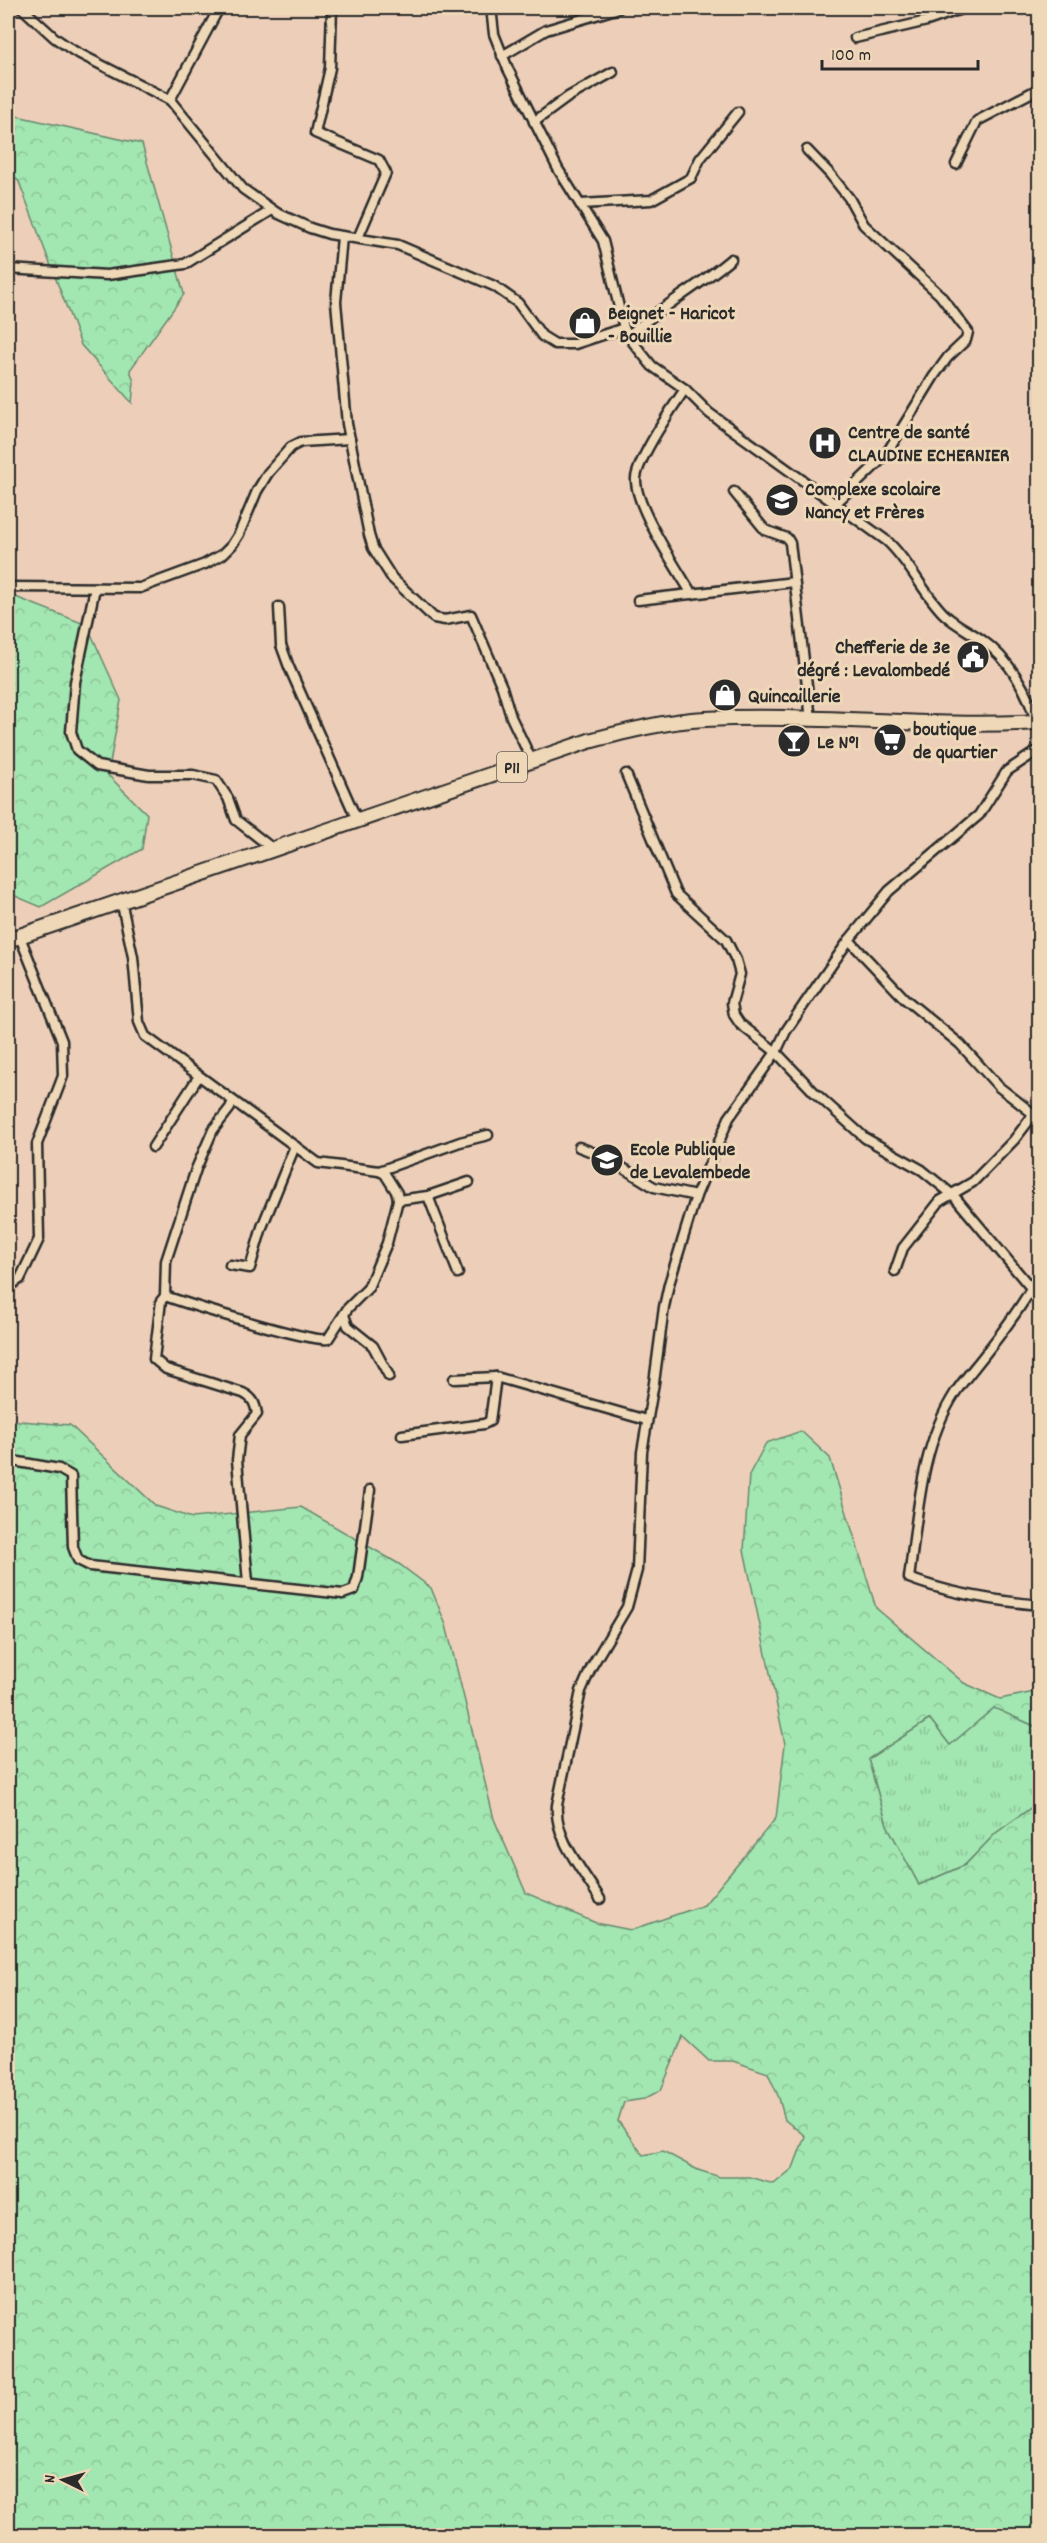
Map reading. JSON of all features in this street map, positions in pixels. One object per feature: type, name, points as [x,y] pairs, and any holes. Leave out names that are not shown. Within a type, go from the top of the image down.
[{"type":"main road","name":"P11","points":[[14,939],[121,900],[589,741],[643,727],[704,719],[1038,723]]},
{"type":"street","points":[[22,8],[55,38],[75,51],[170,100],[183,119],[243,189],[272,210],[310,228],[342,237],[398,245],[494,286],[518,303],[542,336],[555,344],[575,344],[626,332],[702,284],[731,259]]},
{"type":"street","points":[[170,100],[219,8]]},
{"type":"street","points":[[332,8],[330,68],[315,133],[379,160],[386,173],[358,238]]},
{"type":"street","points":[[491,8],[494,34],[502,56],[558,169],[603,241],[626,332],[652,366],[685,389],[709,413],[836,503],[896,549],[944,614],[992,648],[1020,682],[1031,702],[1038,723]]},
{"type":"street","points":[[502,56],[546,30],[619,8]]},
{"type":"street","points":[[855,38],[927,21],[964,8]]},
{"type":"street","points":[[534,122],[568,97],[612,72]]},
{"type":"street","points":[[956,164],[977,121],[1040,87]]},
{"type":"street","points":[[581,204],[651,200],[691,178],[700,159],[738,112]]},
{"type":"street","points":[[807,150],[849,198],[864,225],[940,296],[968,332],[966,340],[948,357],[934,376],[885,456],[836,503]]},
{"type":"street","points":[[8,269],[107,275],[185,264],[272,210]]},
{"type":"street","points":[[342,237],[336,302],[347,424],[369,535],[385,569],[392,578],[434,618],[445,620],[471,615],[502,687],[511,717],[532,761]]},
{"type":"street","points":[[685,389],[640,464],[636,486],[656,533],[692,594]]},
{"type":"street","points":[[8,587],[131,589],[149,586],[214,559],[232,545],[268,473],[291,447],[301,442],[350,439]]},
{"type":"street","points":[[734,492],[765,530],[787,538],[811,719]]},
{"type":"street","points":[[638,600],[794,582]]},
{"type":"street","points":[[95,588],[75,681],[71,732],[76,750],[97,766],[149,775],[193,775],[216,780],[228,798],[236,820],[273,849]]},
{"type":"street","points":[[279,607],[281,645],[289,667],[357,820]]},
{"type":"street","points":[[600,1899],[561,1834],[556,1819],[557,1805],[581,1691],[592,1666],[627,1607],[637,1570],[642,1452],[646,1420],[669,1284],[696,1196],[729,1118],[776,1052],[786,1031],[849,940],[889,891],[979,815],[1007,771],[1040,749]]},
{"type":"street","points":[[626,774],[676,894],[726,940],[736,960],[740,974],[732,1003],[734,1015],[740,1024],[776,1052],[815,1093],[865,1138],[922,1170],[951,1194],[1032,1288]]},
{"type":"street","points":[[121,900],[133,957],[141,1029],[145,1036],[318,1163],[379,1171],[460,1142],[488,1135]]},
{"type":"street","points":[[8,1287],[20,1279],[39,1239],[37,1144],[63,1076],[64,1057],[62,1041],[14,939]]},
{"type":"street","points":[[849,940],[904,999],[960,1044],[999,1087],[1037,1116],[974,1182],[940,1201],[908,1240],[895,1271]]},
{"type":"street","points":[[153,1147],[199,1076]]},
{"type":"street","points":[[233,1101],[231,1108],[213,1130],[196,1169],[166,1261],[165,1296],[161,1301],[154,1359],[166,1369],[243,1393],[251,1397],[256,1407],[256,1414],[240,1435],[237,1460],[248,1582]]},
{"type":"street","points":[[230,1265],[250,1268],[262,1227],[295,1146]]},
{"type":"street","points":[[579,1147],[605,1157],[654,1187],[696,1196]]},
{"type":"street","points":[[165,1296],[323,1340],[332,1336],[344,1315],[368,1288],[387,1243],[398,1200],[390,1181],[379,1171]]},
{"type":"street","points":[[398,1200],[428,1196],[469,1182]]},
{"type":"street","points":[[428,1196],[458,1273]]},
{"type":"street","points":[[1040,1274],[1017,1312],[956,1392],[939,1425],[930,1446],[924,1472],[909,1578],[930,1586],[998,1601],[1040,1605]]},
{"type":"street","points":[[344,1315],[348,1326],[373,1346],[390,1376]]},
{"type":"street","points":[[454,1379],[495,1377],[646,1420]]},
{"type":"street","points":[[402,1435],[484,1424],[490,1421],[495,1377]]},
{"type":"street","points":[[13,1461],[59,1468],[71,1476],[74,1548],[78,1560],[90,1566],[343,1594],[354,1590],[358,1577],[370,1491]]},
{"type":"green space","points":[[8,114],[142,144],[184,294],[130,370],[134,382],[132,403],[81,345],[19,182],[8,169]]},
{"type":"green space","points":[[8,594],[87,625],[121,700],[108,775],[147,814],[142,849],[41,907],[8,893]]},
{"type":"green space","points":[[8,1420],[70,1425],[156,1506],[192,1518],[301,1507],[399,1564],[431,1588],[446,1625],[494,1819],[526,1893],[596,1923],[631,1930],[704,1905],[776,1818],[785,1744],[744,1550],[749,1475],[766,1443],[801,1431],[830,1458],[876,1608],[964,1683],[1000,1699],[1039,1691],[1039,1728],[994,1708],[950,1745],[930,1719],[868,1759],[887,1825],[919,1885],[965,1865],[996,1833],[1039,1802],[1039,2535],[8,2535]],"holes":[[[683,2037],[709,2061],[733,2061],[768,2073],[779,2098],[785,2120],[805,2136],[793,2168],[774,2184],[749,2177],[720,2177],[698,2170],[663,2151],[643,2155],[618,2121],[624,2102],[644,2099],[661,2090]]]},
{"type":"green space","points":[[994,1707],[1039,1728],[1039,1802],[996,1833],[965,1865],[919,1885],[887,1825],[868,1759],[930,1719],[950,1745]]},
{"type":"place","name":"Beignet - Haricot - Bouillie","points":[[585,323]]},
{"type":"place","name":"Centre de santé CLAUDINE ECHERNIER","points":[[825,443]]},
{"type":"place","name":"Complexe scolaire Nancy et Frères","points":[[782,500]]},
{"type":"place","name":"Chefferie de 3e dégré : Levalombedé","points":[[973,657]]},
{"type":"place","name":"Quincaillerie","points":[[725,695]]},
{"type":"place","name":"boutique de quartier","points":[[890,740]]},
{"type":"place","name":"Le N°1","points":[[794,741]]},
{"type":"place","name":"Ecole Publique de Levalembede","points":[[607,1160]]}]
